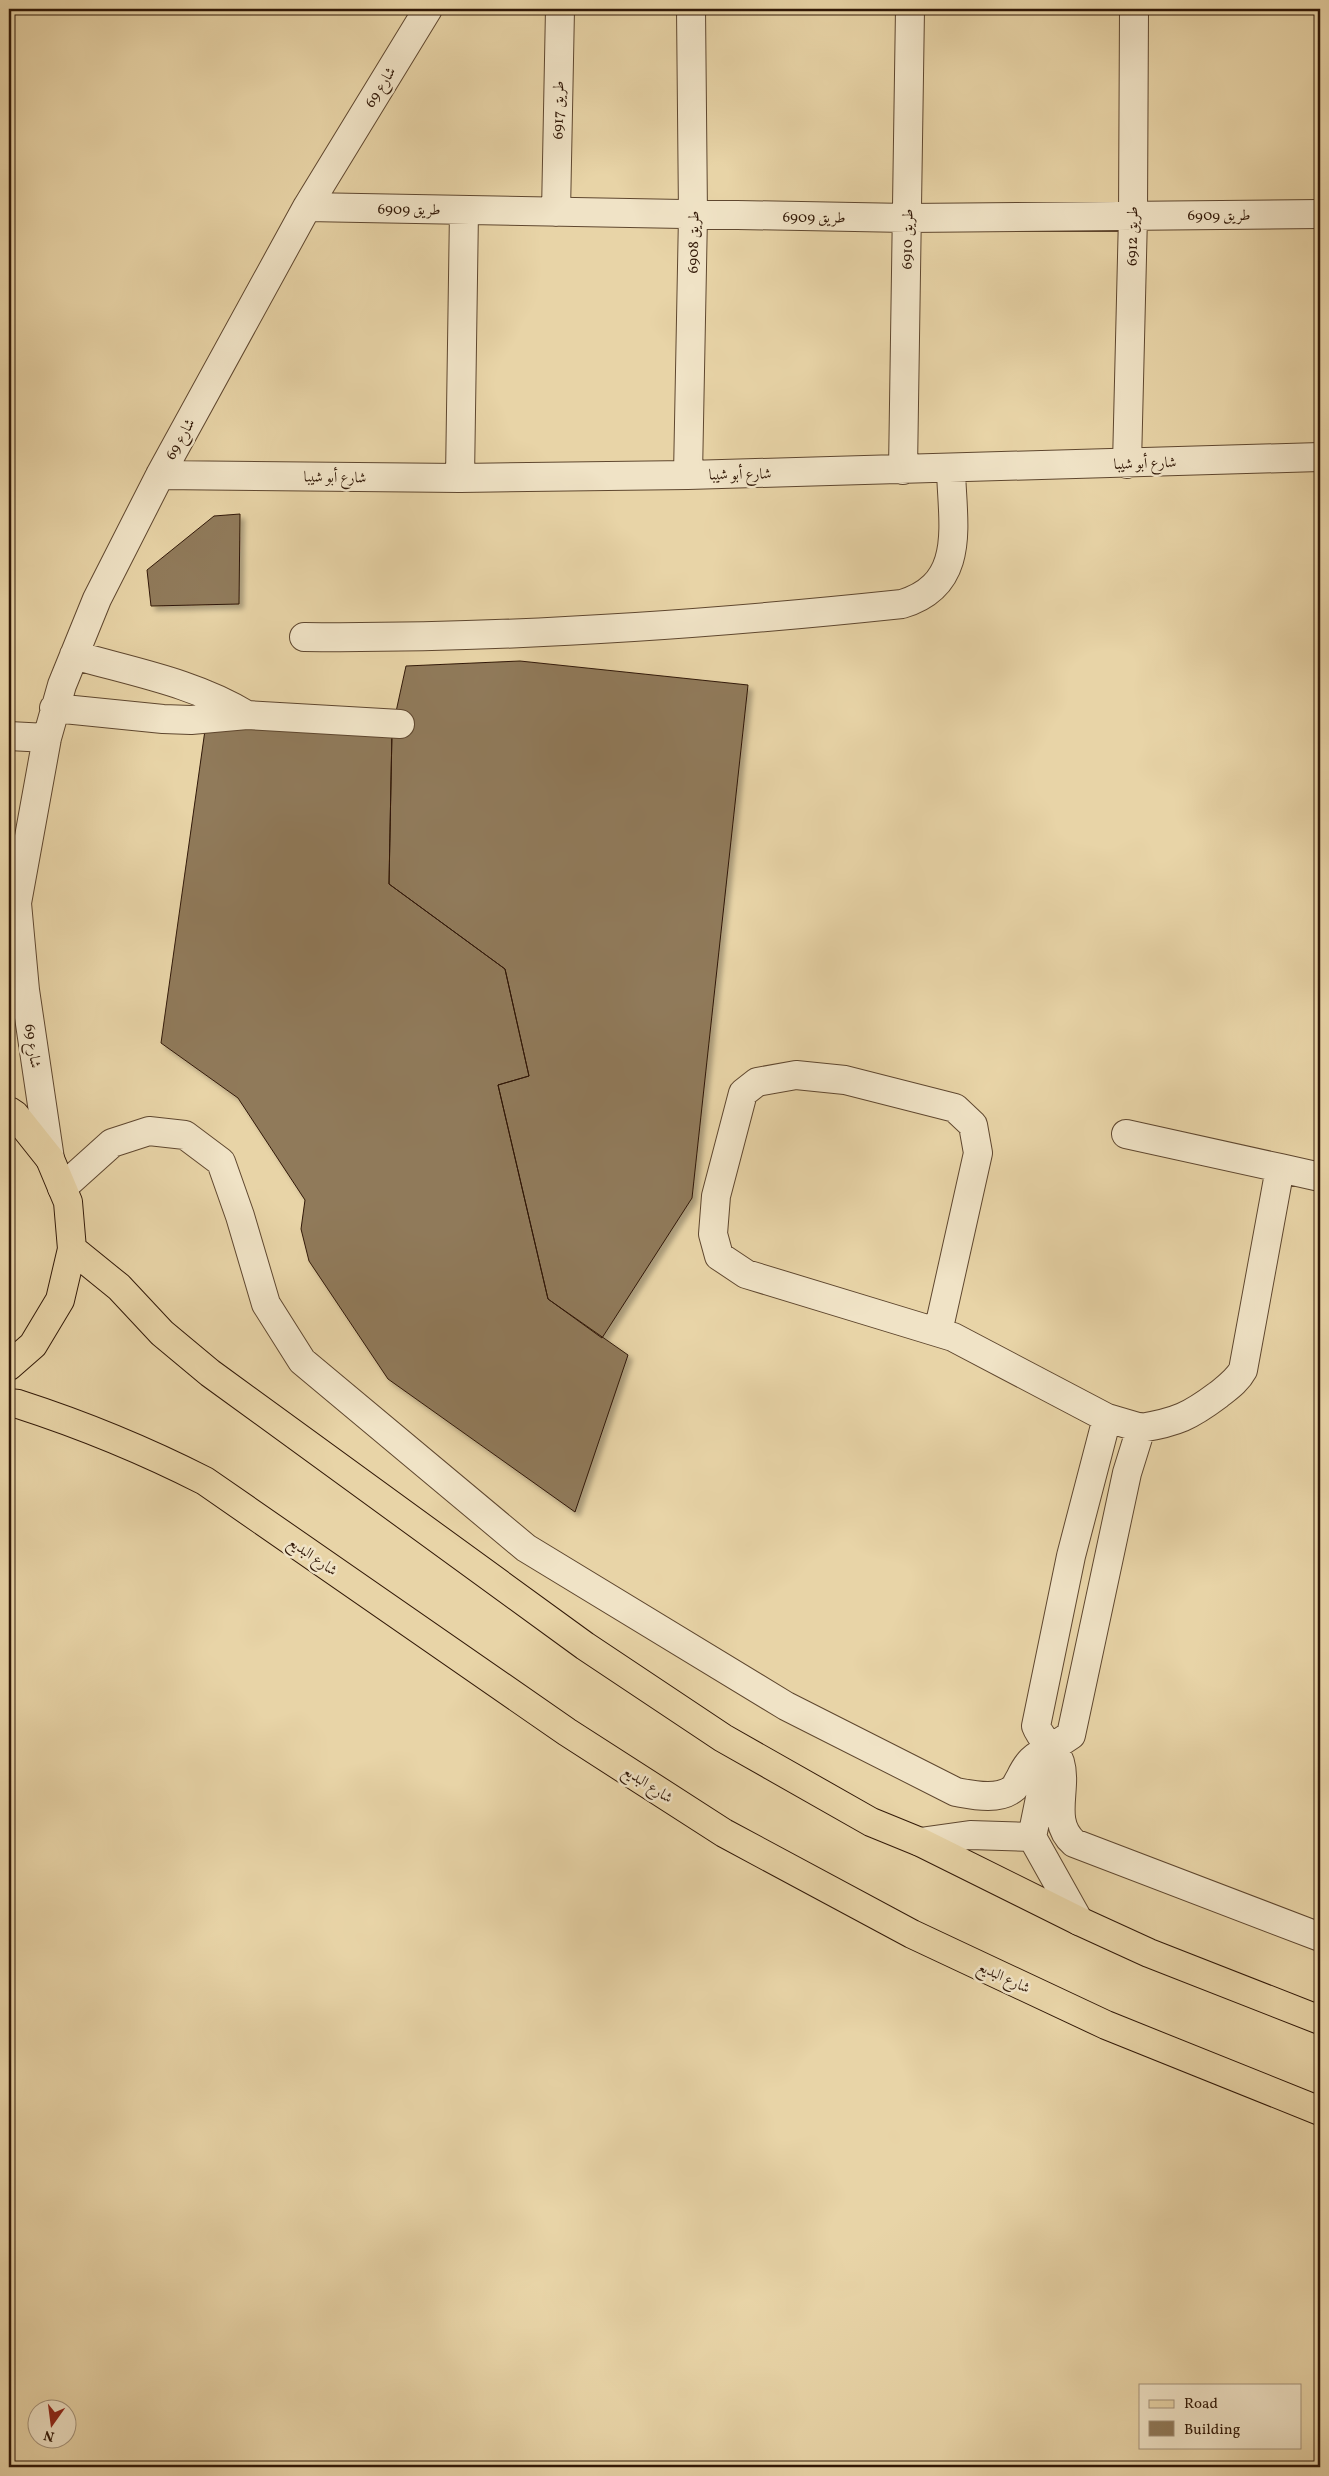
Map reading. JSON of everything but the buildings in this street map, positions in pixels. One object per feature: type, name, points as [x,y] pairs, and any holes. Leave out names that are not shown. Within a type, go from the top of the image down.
[{"type":"main road","points":[[9,1112],[15,1115],[50,1159],[68,1202],[72,1249],[60,1300],[33,1345],[9,1366]]},
{"type":"main road","points":[[72,1249],[118,1287],[162,1333],[210,1373],[585,1646],[723,1738],[871,1822],[920,1842],[1079,1921],[1149,1953],[1320,2020]]},
{"type":"main road","name":"شارع البديع","points":[[9,1403],[18,1404],[82,1424],[144,1450],[204,1481],[567,1732],[724,1833],[912,1934],[1097,2020],[1320,2112]]},
{"type":"street","name":"شارع 69","points":[[50,1159],[13,913],[46,738],[54,708],[97,598],[160,475],[307,207],[428,9]]},
{"type":"street","name":"طريق 6917","points":[[556,212],[560,9]]},
{"type":"street","name":"طريق 6908","points":[[688,475],[693,215],[691,9]]},
{"type":"street","name":"طريق 6910","points":[[903,470],[910,9]]},
{"type":"street","name":"طريق 6912","points":[[1127,464],[1133,216],[1134,9]]},
{"type":"street","name":"طريق 6909","points":[[307,207],[907,218],[1320,214]]},
{"type":"street","points":[[460,478],[464,211]]},
{"type":"street","name":"شارع أبو شيبا","points":[[160,475],[460,478],[688,475],[1127,464],[1320,457]]},
{"type":"street","points":[[304,637],[404,638],[648,628],[902,604],[918,599],[932,590],[943,578],[950,562],[952,545],[951,468]]},
{"type":"street","points":[[74,655],[194,689],[229,704],[248,715]]},
{"type":"street","points":[[54,708],[172,719],[210,719],[248,715],[400,724]]},
{"type":"street","points":[[9,736],[46,738]]},
{"type":"street","points":[[938,1332],[978,1153],[973,1125],[954,1108],[844,1080],[796,1075],[757,1082],[743,1093],[716,1196],[713,1234],[719,1256],[746,1274],[953,1338],[1107,1418],[1141,1428],[1177,1421],[1192,1414],[1238,1379],[1243,1370],[1280,1168]]},
{"type":"street","points":[[62,1188],[112,1143],[149,1131],[184,1135],[221,1162],[240,1216],[266,1304],[302,1361],[526,1548],[786,1706],[956,1792],[980,1796],[1002,1795],[1014,1788],[1036,1754],[1050,1749],[1071,1735],[1127,1473],[1141,1428]]},
{"type":"street","points":[[1126,1134],[1320,1177]]},
{"type":"street","points":[[1107,1418],[1071,1556],[1036,1726],[1040,1737],[1059,1759],[1062,1771],[1060,1816],[1064,1831],[1074,1843],[1320,1937]]},
{"type":"street","points":[[1050,1749],[1032,1837],[1079,1921]]},
{"type":"street","points":[[920,1842],[970,1835],[1032,1837]]}]
